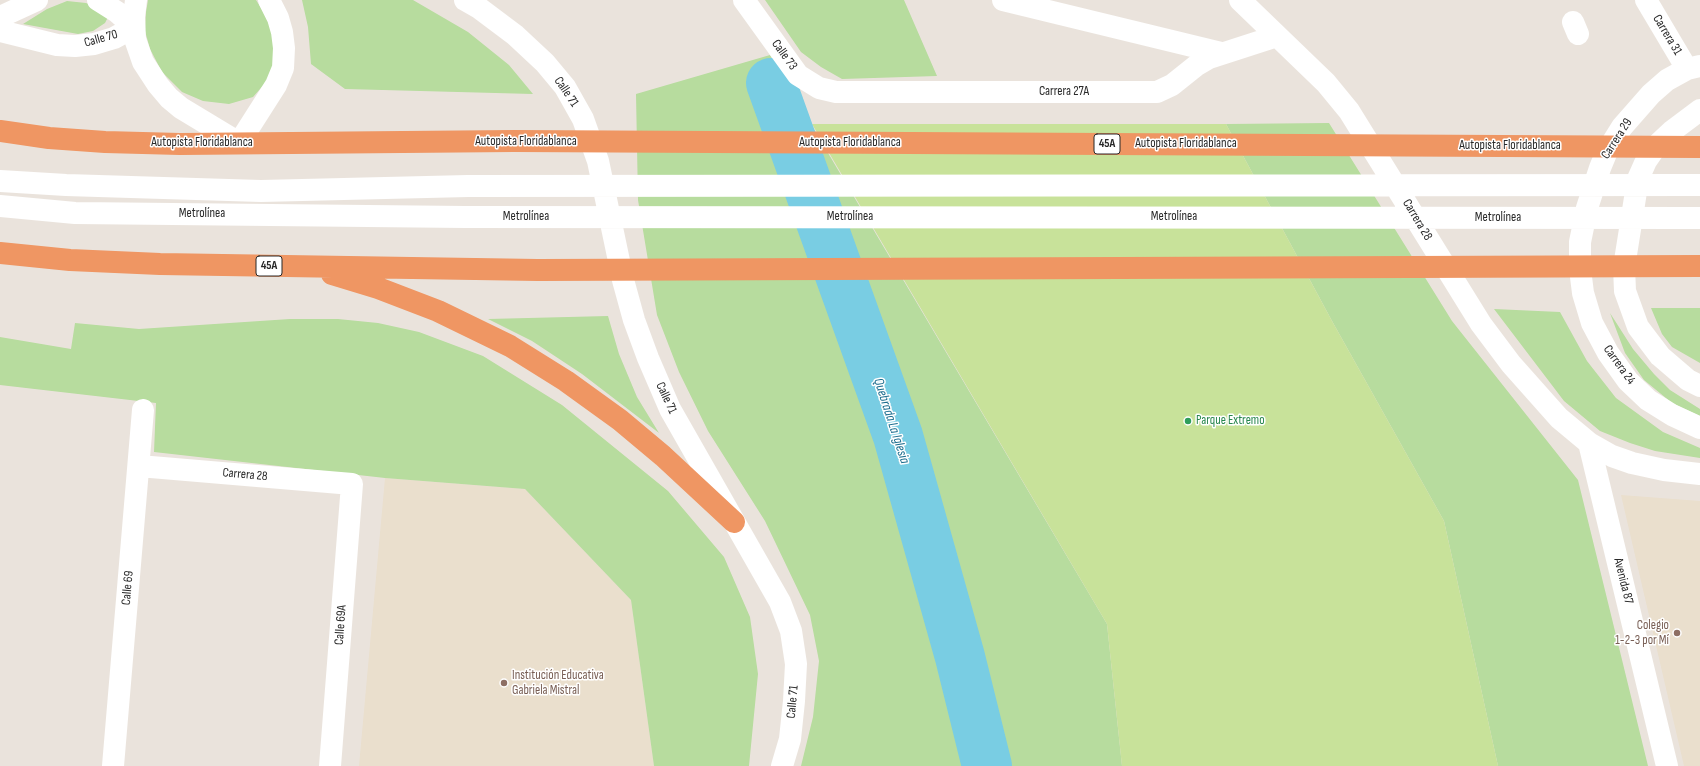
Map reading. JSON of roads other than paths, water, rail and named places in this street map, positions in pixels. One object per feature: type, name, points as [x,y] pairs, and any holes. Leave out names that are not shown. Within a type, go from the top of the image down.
[{"type":"highway","name":"Autopista Floridablanca","points":[[0,131],[49,138],[105,142],[239,143],[514,141],[1700,147]]},
{"type":"highway","name":"45A","points":[[0,253],[70,260],[160,264],[538,270],[1700,266]]},
{"type":"highway","points":[[310,266],[378,288],[438,311],[510,346],[566,381],[620,420],[663,456],[734,522]]},
{"type":"street","points":[[0,17],[37,0]]},
{"type":"street","name":"Calle 70","points":[[0,31],[57,45],[75,46],[94,44],[114,38],[134,27],[117,12],[98,0]]},
{"type":"street","points":[[136,0],[134,27],[135,39],[143,62],[158,85],[169,98],[194,117],[239,143],[276,85],[283,68],[284,48],[282,32],[278,18],[269,0]]},
{"type":"street","name":"Calle 71","points":[[465,0],[479,8],[515,36],[545,63],[565,87],[583,119],[598,161],[622,280],[634,320],[648,358],[670,409],[780,602],[791,631],[796,664],[794,701],[790,739],[782,766]]},
{"type":"street","name":"Calle 73","points":[[744,0],[798,75],[819,88],[836,92]]},
{"type":"street","points":[[1003,0],[1221,53]]},
{"type":"street","name":"Carrera 28","points":[[1240,0],[1326,83],[1358,122],[1494,343],[1560,418],[1589,443]]},
{"type":"street","name":"Carrera 31","points":[[1646,0],[1694,68]]},
{"type":"street","name":"Carrera 27A","points":[[836,92],[1158,92],[1172,85],[1197,65],[1221,53],[1277,36]]},
{"type":"street","name":"Carrera 29","points":[[1580,270],[1580,242],[1587,208],[1607,151],[1622,127],[1651,94],[1667,80],[1694,68]]},
{"type":"street","points":[[1700,110],[1662,140],[1646,161],[1638,179],[1624,267],[1625,291],[1638,326],[1660,356],[1688,380],[1700,386]]},
{"type":"street","name":"Metrolínea","points":[[0,181],[66,185],[260,191],[468,186],[1700,185]]},
{"type":"street","name":"Metrolínea","points":[[0,206],[75,213],[465,216],[1700,218]]},
{"type":"street","name":"Carrera 24","points":[[1580,270],[1583,293],[1592,323],[1608,353],[1628,381],[1648,400],[1666,412],[1700,428]]},
{"type":"street","name":"Calle 69","points":[[113,766],[144,410]]},
{"type":"street","points":[[1589,443],[1612,456],[1632,463],[1664,470],[1700,474]]},
{"type":"street","name":"Avenida 87","points":[[1589,443],[1667,766]]},
{"type":"street","name":"Carrera 28","points":[[139,466],[352,484]]},
{"type":"street","name":"Calle 69A","points":[[330,766],[352,484]]},
{"type":"waterway","name":"Quebrada La Iglesia","points":[[771,83],[898,436],[960,657],[987,766]]},
{"type":"place","name":"Parque Extremo","points":[[1188,421]]},
{"type":"place","name":"Colegio 1-2-3 por Mí","points":[[1677,633]]},
{"type":"place","name":"Institución Educativa Gabriela Mistral","points":[[504,683]]}]
